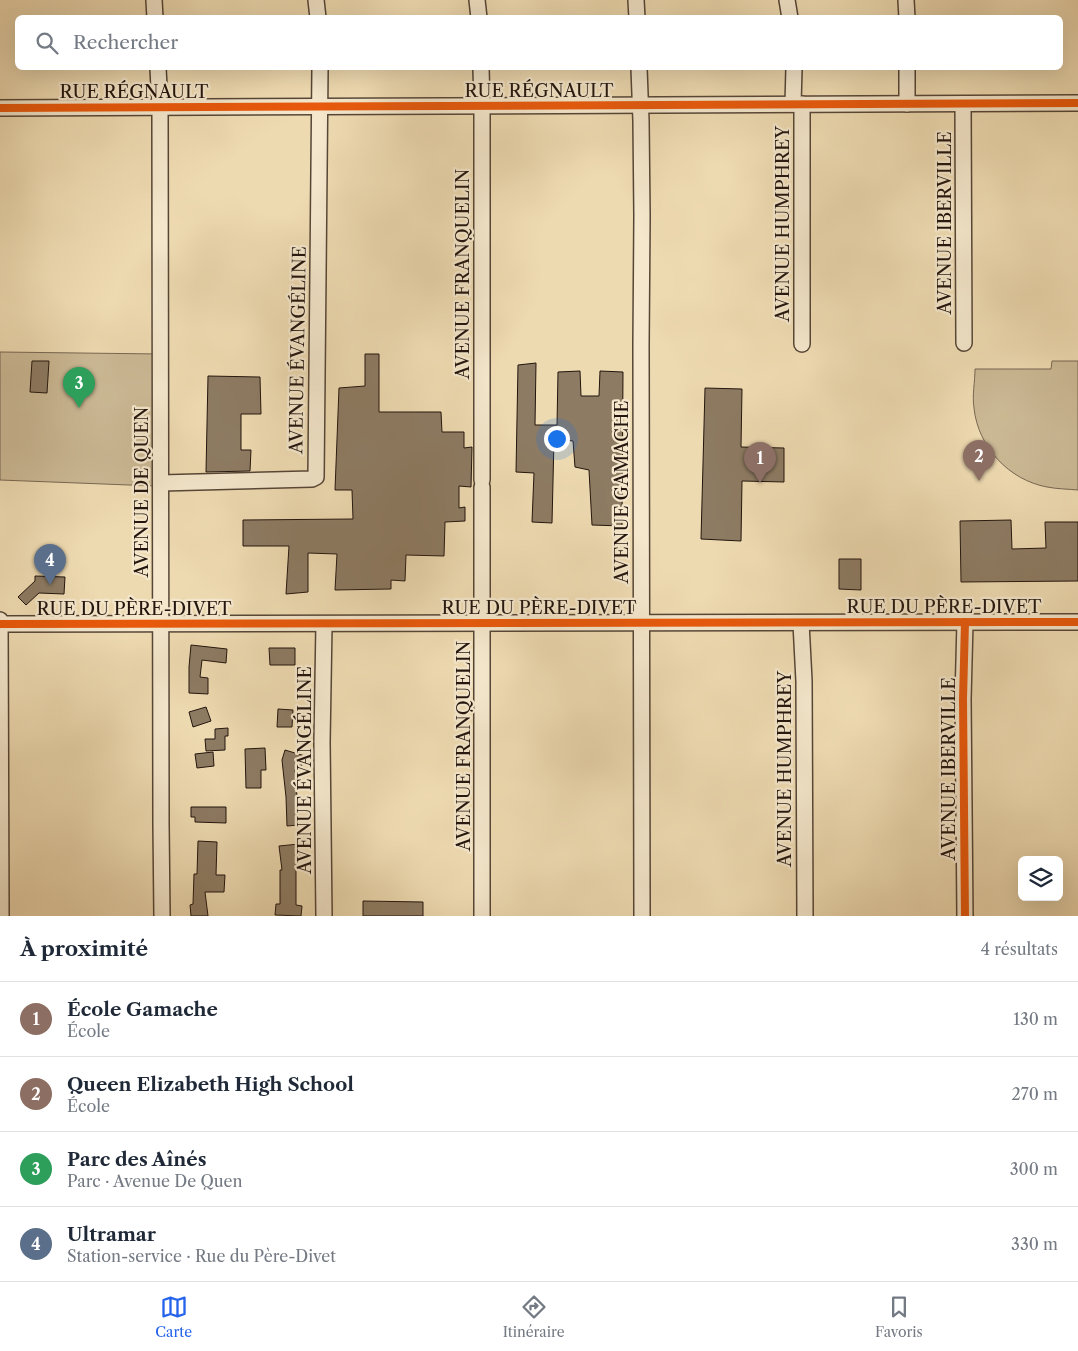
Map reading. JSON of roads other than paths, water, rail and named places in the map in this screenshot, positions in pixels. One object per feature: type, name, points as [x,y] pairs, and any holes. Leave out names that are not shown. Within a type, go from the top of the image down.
[{"type":"street","points":[[154,0],[155,15]]},
{"type":"street","points":[[316,0],[318,15]]},
{"type":"street","points":[[477,0],[479,15]]},
{"type":"street","points":[[636,0],[637,15]]},
{"type":"street","points":[[788,0],[790,15]]},
{"type":"street","points":[[906,0],[906,15]]},
{"type":"street","name":"AVENUE DE QUEN","points":[[158,70],[160,107],[162,916]]},
{"type":"street","name":"AVENUE ÉVANGÉLINE","points":[[161,483],[312,479],[316,477],[320,70]]},
{"type":"street","name":"AVENUE FRANQUELIN","points":[[481,70],[482,916]]},
{"type":"street","name":"AVENUE GAMACHE","points":[[639,70],[642,216],[642,916]]},
{"type":"street","name":"AVENUE HUMPHREY","points":[[794,70],[798,104],[802,344]]},
{"type":"street","points":[[907,70],[907,104]]},
{"type":"street","name":"RUE RÉGNAULT","points":[[0,108],[1078,103]]},
{"type":"street","name":"AVENUE IBERVILLE","points":[[963,104],[964,343]]},
{"type":"street","points":[[0,620],[1,916]]},
{"type":"street","name":"AVENUE IBERVILLE","points":[[964,622],[964,916]]},
{"type":"street","name":"RUE DU PÈRE-DIVET","points":[[0,624],[1078,622]]},
{"type":"street","name":"AVENUE HUMPHREY","points":[[802,623],[805,916]]},
{"type":"street","name":"AVENUE ÉVANGÉLINE","points":[[324,624],[322,742],[324,916]]},
{"type":"place","name":"Parc des Aînés","points":[[79,408]]},
{"type":"place","name":"Queen Elizabeth High School","points":[[979,481]]},
{"type":"place","name":"École Gamache","points":[[760,483]]},
{"type":"place","name":"Ultramar","points":[[50,585]]}]
